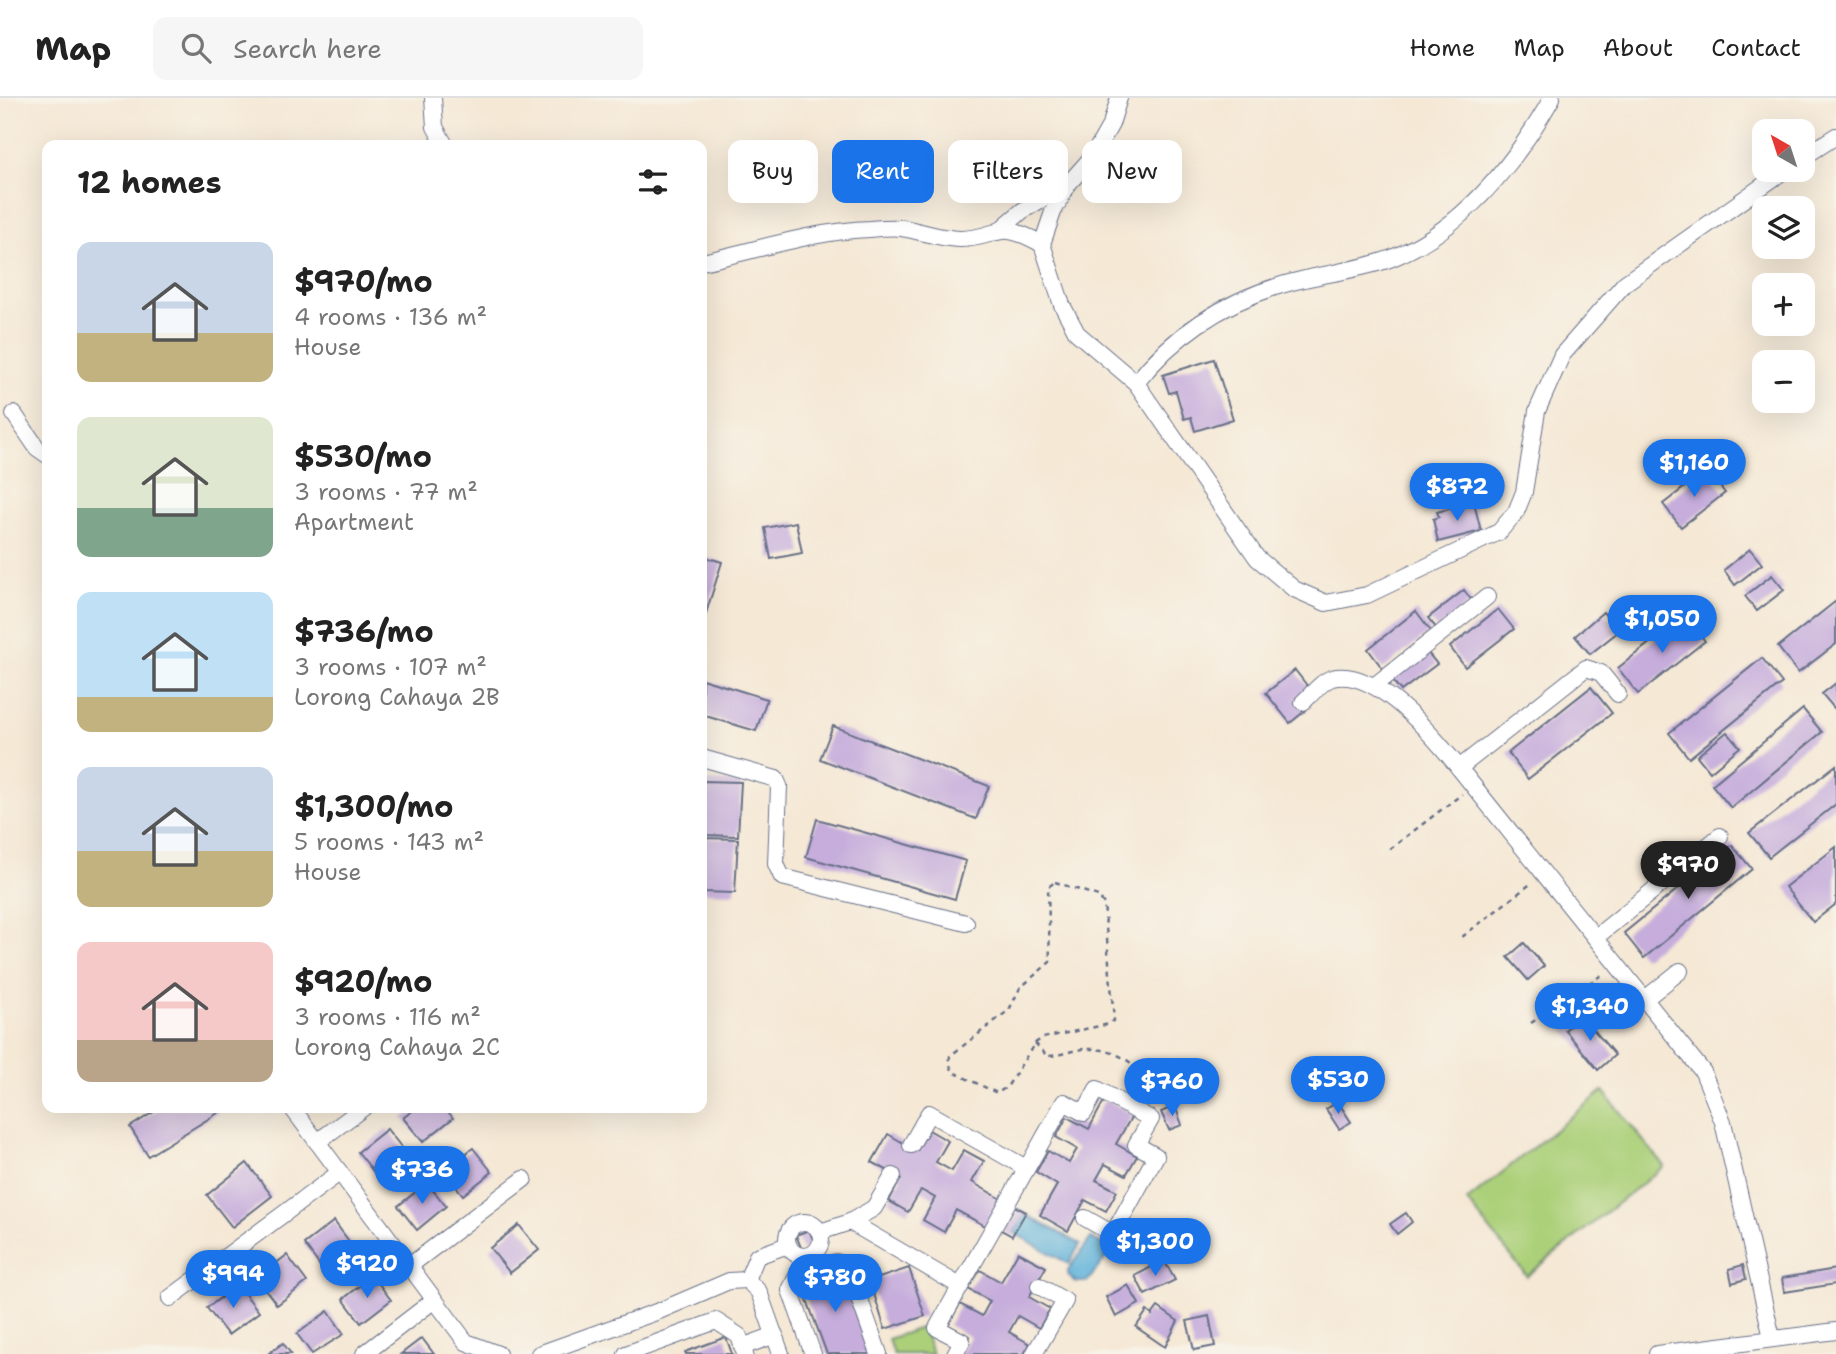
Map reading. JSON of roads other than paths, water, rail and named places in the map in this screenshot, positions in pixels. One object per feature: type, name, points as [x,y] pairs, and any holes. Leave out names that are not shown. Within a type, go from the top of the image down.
[{"type":"street","points":[[433,98],[435,127],[442,140]]},
{"type":"street","points":[[1119,98],[1111,124],[1093,156],[1069,183],[1053,212],[1042,244],[1062,305],[1077,333],[1136,383],[1257,558],[1294,589],[1326,603],[1367,595],[1499,532],[1516,512],[1524,492],[1537,411],[1562,355],[1625,283],[1768,182]]},
{"type":"street","points":[[1136,383],[1158,355],[1198,322],[1255,293],[1393,258],[1435,235],[1483,194],[1514,158],[1552,98]]},
{"type":"street","points":[[1815,150],[1836,136]]},
{"type":"street","points":[[707,261],[799,239],[867,229],[902,228],[934,237],[963,239],[1001,229],[1022,211],[1069,183]]},
{"type":"street","points":[[1001,229],[1025,234],[1042,244]]},
{"type":"street","points":[[14,414],[42,452]]},
{"type":"street","points":[[1374,686],[1487,597]]},
{"type":"street","points":[[1459,768],[1586,668],[1601,673],[1618,694]]},
{"type":"street","points":[[1303,702],[1330,678],[1350,677],[1374,686],[1432,734],[1703,1072],[1723,1122],[1772,1338]]},
{"type":"street","points":[[707,759],[776,779],[779,786],[776,864],[782,877],[966,923]]},
{"type":"street","points":[[1596,937],[1720,836]]},
{"type":"street","points":[[1645,999],[1680,971]]},
{"type":"street","points":[[955,1354],[962,1341],[937,1328],[1064,1102],[1084,1113],[1097,1089],[1151,1119],[1136,1146],[1156,1157],[1113,1234],[1085,1218]]},
{"type":"street","points":[[296,1113],[466,1342],[498,1354]]},
{"type":"street","points":[[317,1142],[356,1113]]},
{"type":"street","points":[[911,1145],[929,1113],[1027,1168]]},
{"type":"street","points":[[170,1298],[338,1173]]},
{"type":"street","points":[[820,1232],[850,1222],[874,1208],[893,1176]]},
{"type":"street","points":[[408,1267],[524,1179]]},
{"type":"street","points":[[850,1222],[960,1286]]},
{"type":"street","points":[[800,1223],[812,1224],[820,1232],[821,1243],[811,1255],[800,1256],[788,1245],[791,1230],[800,1223]]},
{"type":"street","points":[[747,1280],[757,1256],[788,1245]]},
{"type":"street","points":[[813,1354],[790,1290],[797,1276],[836,1262],[849,1269],[879,1354]]},
{"type":"street","points":[[545,1353],[659,1311],[729,1281],[747,1280],[759,1292],[781,1354]]},
{"type":"street","points":[[1034,1354],[1065,1301],[1039,1286]]},
{"type":"street","points":[[363,1354],[433,1301]]},
{"type":"street","points":[[626,1354],[666,1347],[716,1321],[739,1336],[744,1350],[775,1335]]},
{"type":"street","points":[[1657,1354],[1836,1331]]},
{"type":"water","points":[[1025,1214],[1080,1244],[1069,1264],[1014,1233]]},
{"type":"water","points":[[1091,1238],[1102,1244],[1108,1255],[1087,1282],[1075,1282],[1068,1275],[1068,1270]]}]
